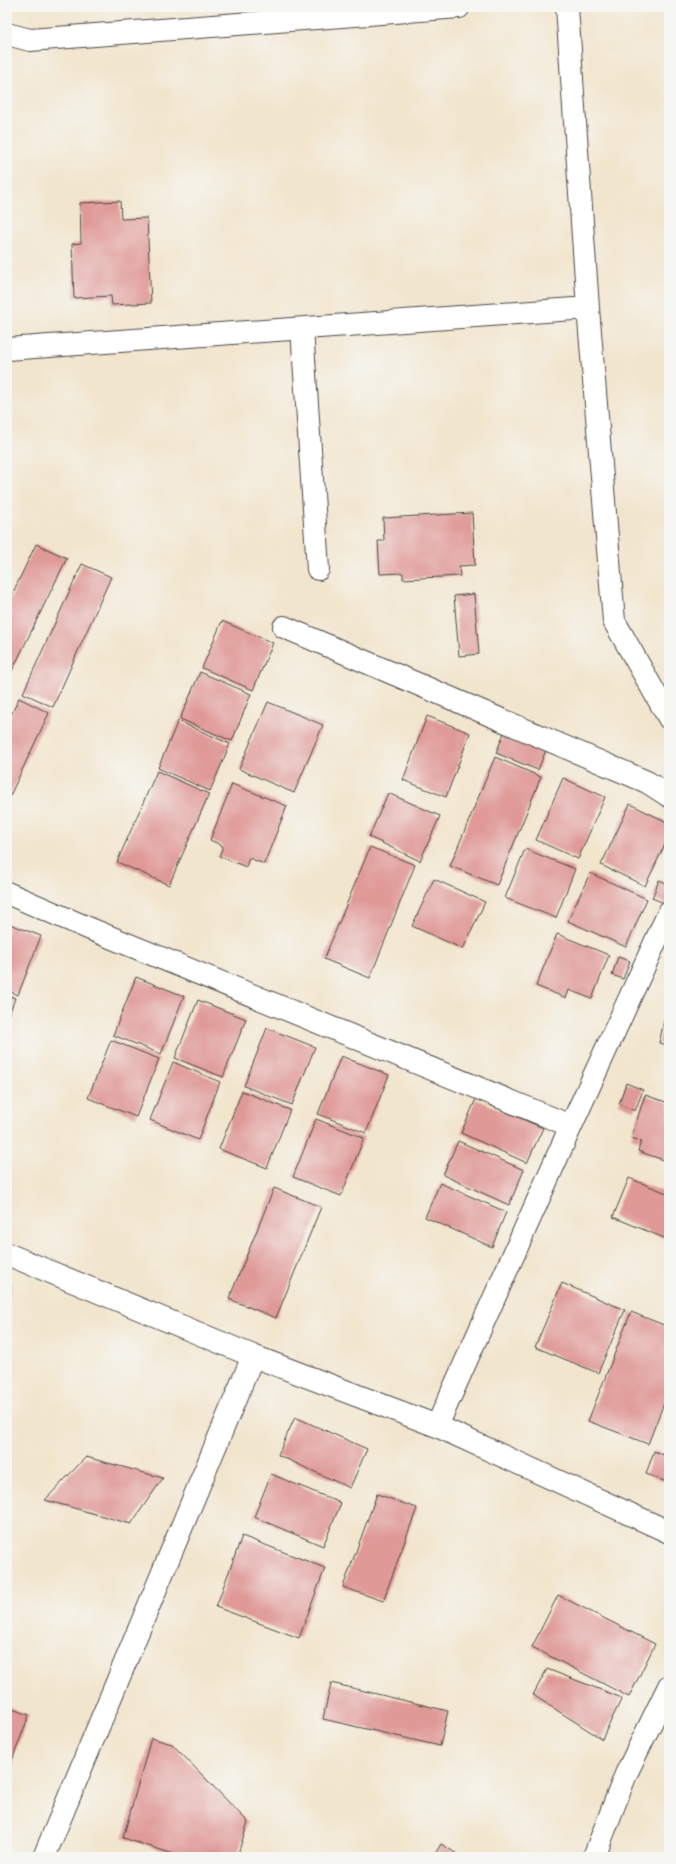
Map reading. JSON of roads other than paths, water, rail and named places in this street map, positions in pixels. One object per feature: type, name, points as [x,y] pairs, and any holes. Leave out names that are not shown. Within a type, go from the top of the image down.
[{"type":"street","points":[[7,34],[30,40],[458,7]]},
{"type":"street","points":[[567,7],[588,308],[614,621],[669,718]]},
{"type":"street","points":[[7,350],[588,308]]},
{"type":"street","points":[[302,329],[318,569]]},
{"type":"street","points":[[284,626],[647,782],[669,796]]},
{"type":"street","points":[[7,893],[88,928],[571,1126]]},
{"type":"street","points":[[437,1426],[571,1126],[669,912]]},
{"type":"street","points":[[7,1254],[253,1356],[437,1426],[669,1532]]},
{"type":"street","points":[[44,1857],[253,1356]]},
{"type":"street","points":[[594,1857],[626,1774],[669,1686]]}]
